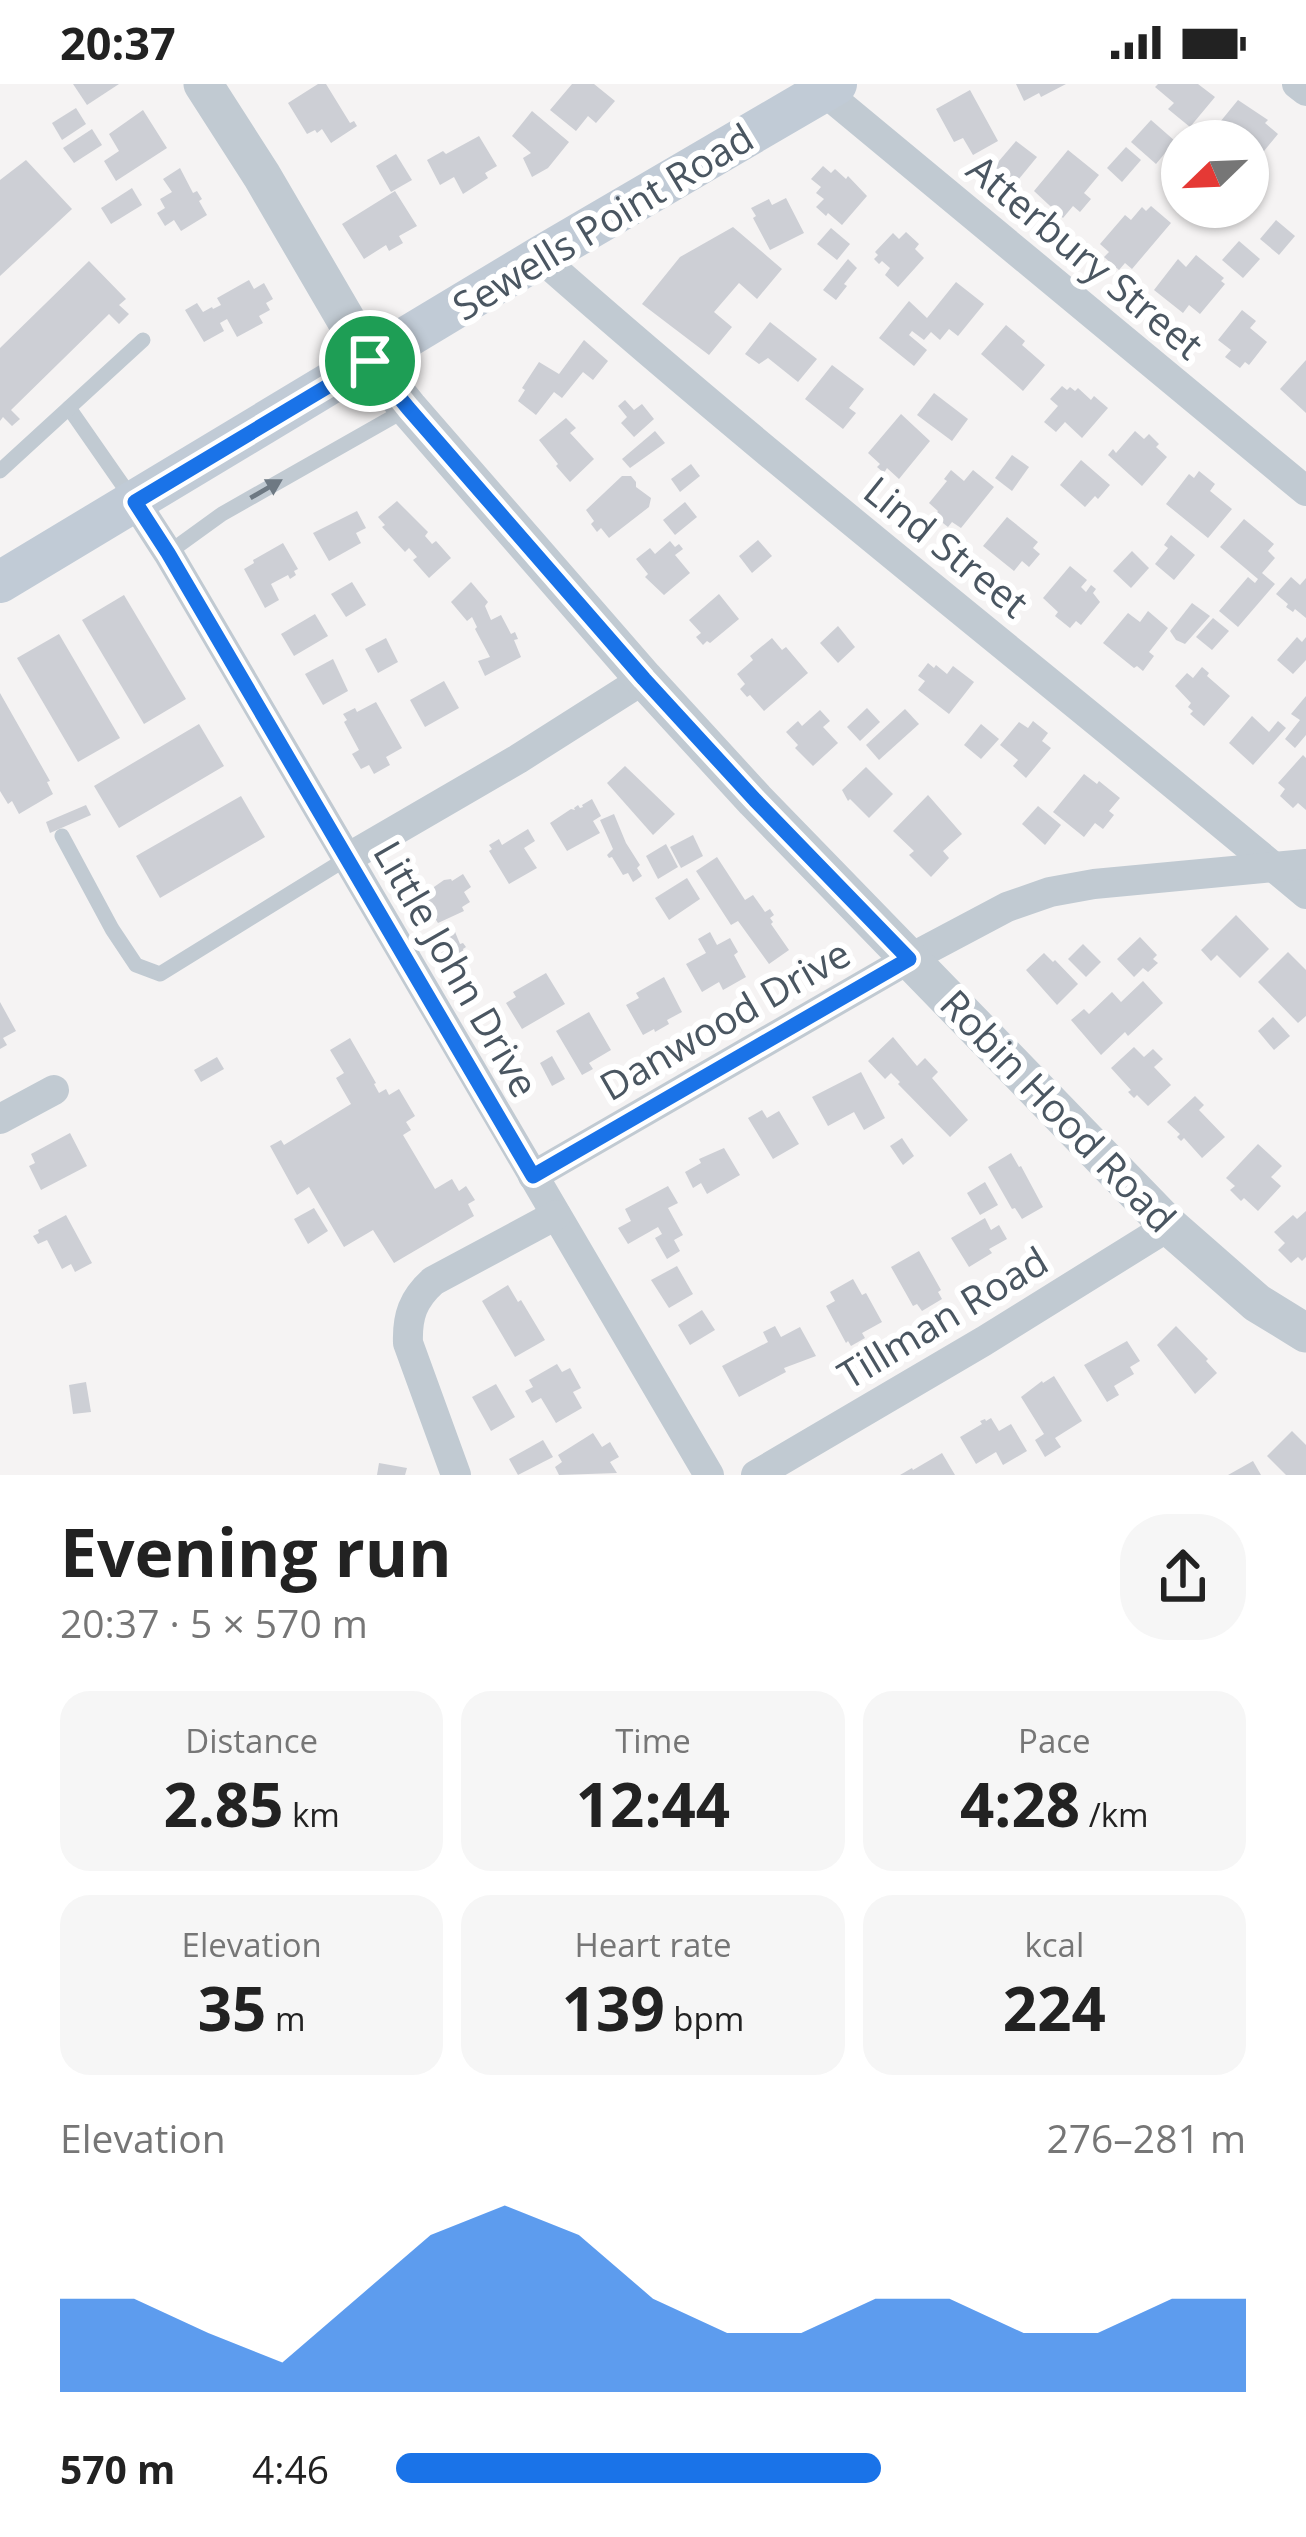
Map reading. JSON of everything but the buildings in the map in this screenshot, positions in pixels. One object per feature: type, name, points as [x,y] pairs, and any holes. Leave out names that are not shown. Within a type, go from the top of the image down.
[{"type":"main road","name":"Sewells Point Road","points":[[0,582],[825,86]]},
{"type":"street","name":"Robin Hood Road","points":[[203,84],[370,361],[644,679],[755,800],[1169,1226],[1257,1304],[1306,1333]]},
{"type":"street","points":[[1297,84],[1306,92]]},
{"type":"street","name":"Atterbury Street","points":[[825,86],[1306,490]]},
{"type":"street","name":"Lind Street","points":[[540,257],[725,418],[1306,894]]},
{"type":"street","name":"Little John Drive","points":[[135,502],[709,1475]]},
{"type":"street","points":[[346,859],[644,679]]},
{"type":"street","name":"Danwood Drive","points":[[533,1176],[1007,907],[1094,884],[1306,864]]},
{"type":"street","points":[[0,1119],[54,1090]]},
{"type":"street","points":[[456,1475],[408,1343],[411,1308],[433,1281],[556,1215]]},
{"type":"street","name":"Tillman Road","points":[[756,1475],[1169,1226]]},
{"type":"street","points":[[1257,1304],[1306,1361]]},
{"type":"lane","points":[[0,471],[143,340]]},
{"type":"lane","points":[[69,408],[135,502]]},
{"type":"lane","points":[[168,553],[222,514],[408,408]]},
{"type":"lane","points":[[62,836],[136,965],[160,974],[346,859]]},
{"type":"route","points":[[370,361],[644,679],[909,959],[533,1176],[135,502],[370,361]]}]
